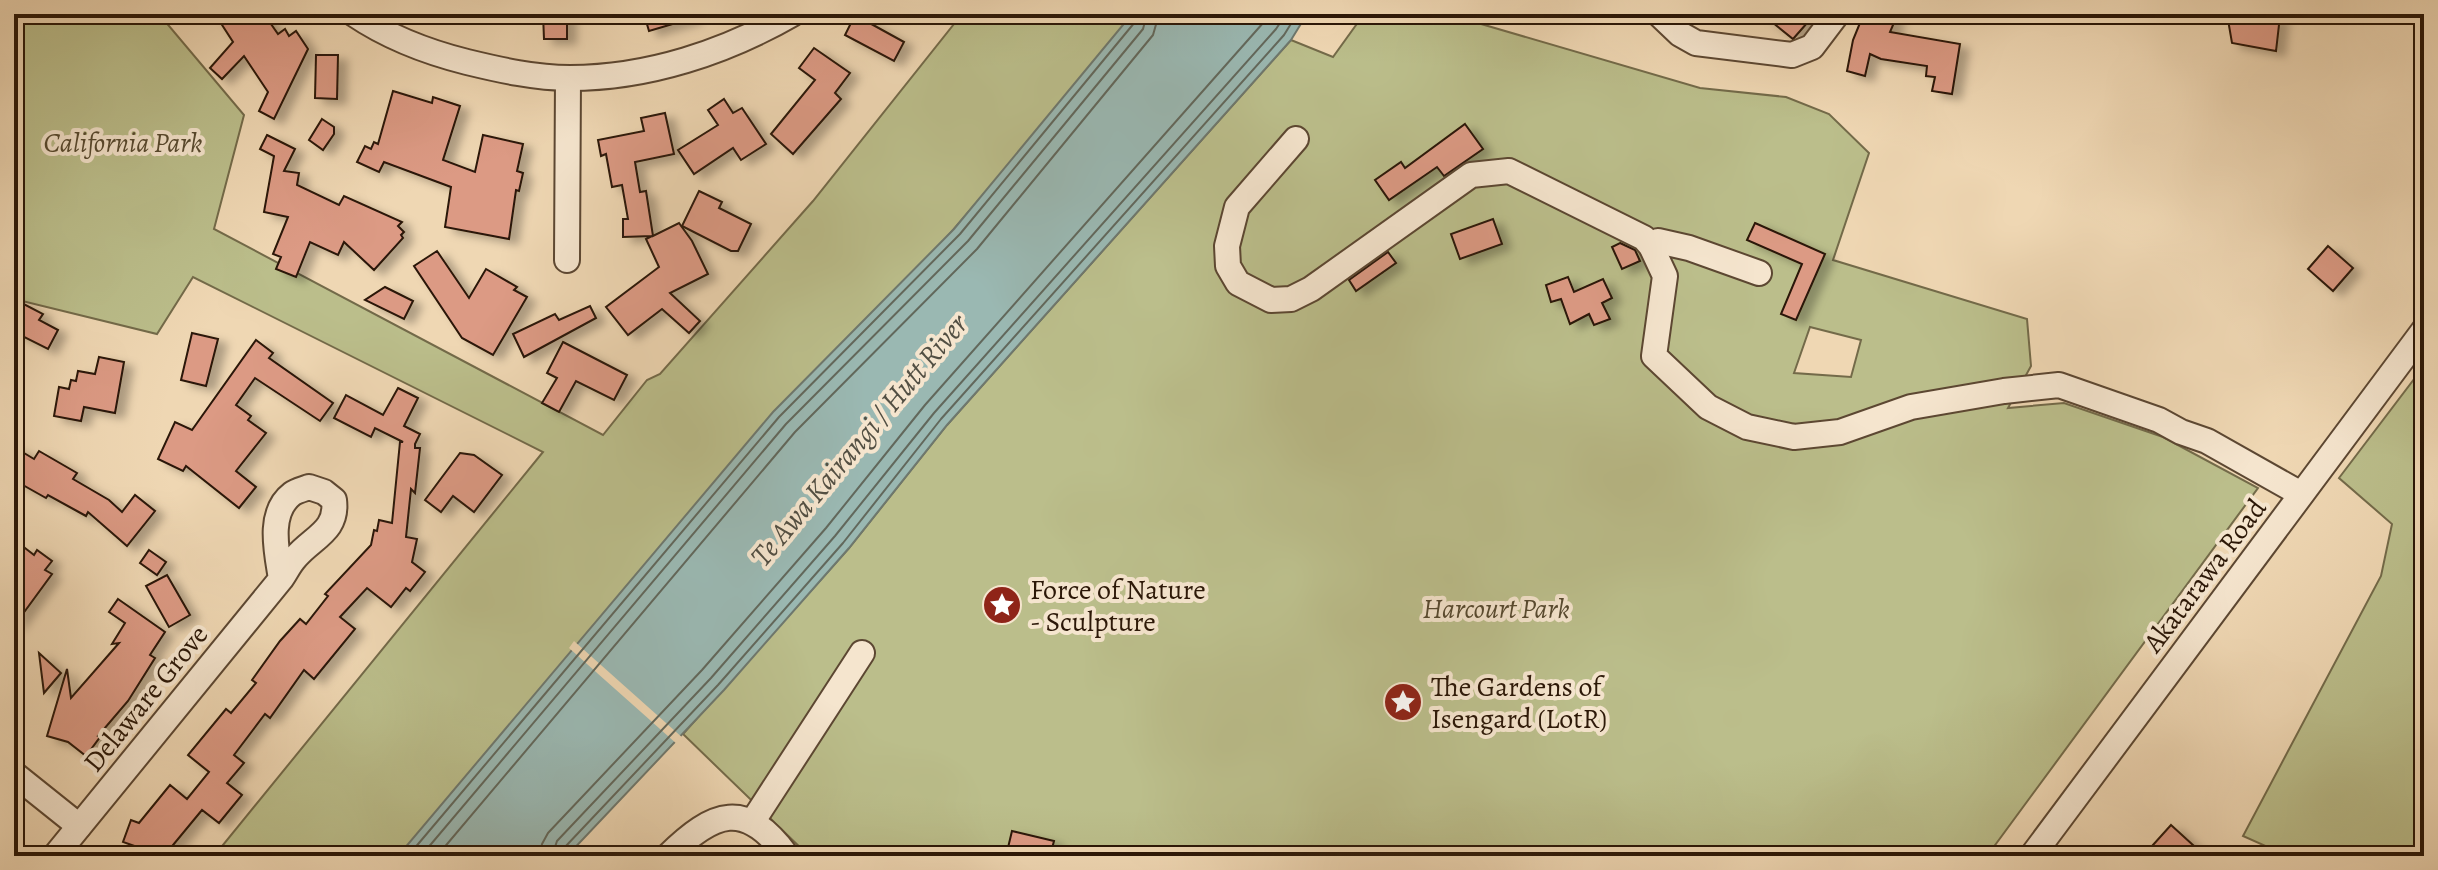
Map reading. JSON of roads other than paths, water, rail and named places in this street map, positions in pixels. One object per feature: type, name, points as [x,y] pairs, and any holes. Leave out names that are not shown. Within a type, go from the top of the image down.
[{"type":"street","points":[[354,14],[401,40],[437,54],[525,75],[568,78],[629,72],[699,56],[732,45],[792,14]]},
{"type":"street","points":[[1659,14],[1680,34],[1696,43],[1792,55],[1812,47],[1837,14]]},
{"type":"street","points":[[567,260],[568,78]]},
{"type":"street","points":[[1296,139],[1237,207],[1227,246],[1228,266],[1238,283],[1271,300],[1291,299],[1311,289],[1471,175],[1509,171],[1644,238],[1665,276],[1654,356],[1708,407],[1747,427],[1794,437],[1840,432],[1911,407],[2059,385],[2159,420],[2207,441],[2301,494]]},
{"type":"street","points":[[1651,246],[1658,241],[1689,248],[1759,273]]},
{"type":"street","name":"Akatarawa Road","points":[[2032,856],[2424,330]]},
{"type":"street","name":"Delaware Grove","points":[[55,856],[281,579]]},
{"type":"street","points":[[744,819],[862,653]]},
{"type":"street","points":[[14,774],[79,826]]},
{"type":"street","points":[[668,856],[703,825],[721,818],[744,819],[772,837],[787,856]]},
{"type":"water","name":"Te Awa Kairangi / Hutt River","points":[[1132,14],[1307,14],[1291,40],[947,425],[849,548],[724,690],[567,856],[398,856],[773,412],[954,229]]},
{"type":"place","name":"Force of Nature - Sculpture","points":[[1002,605]]},
{"type":"place","name":"The Gardens of Isengard (LotR)","points":[[1403,702]]},
{"type":"park label","name":"California Park","points":[[123,142]]},
{"type":"park label","name":"Harcourt Park","points":[[1496,608]]}]
